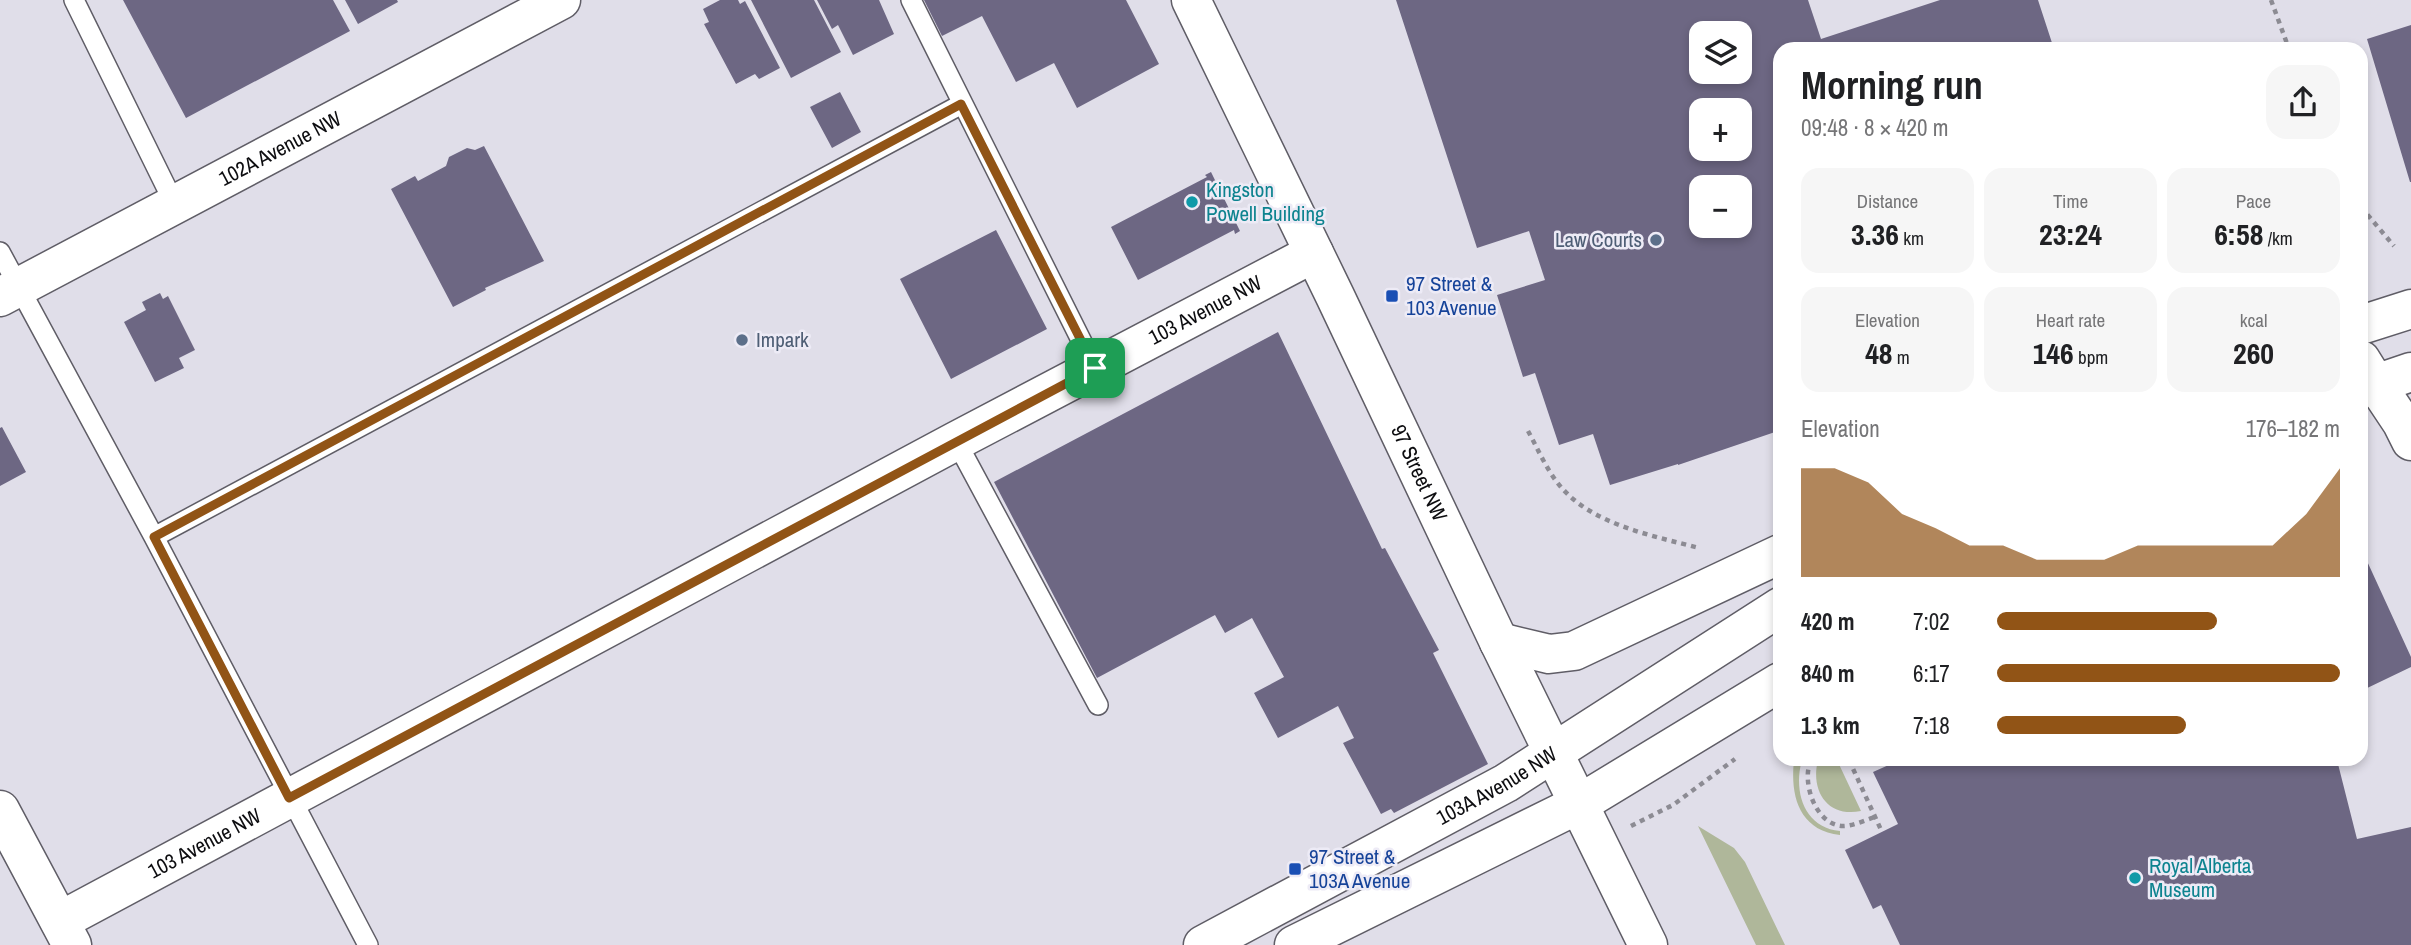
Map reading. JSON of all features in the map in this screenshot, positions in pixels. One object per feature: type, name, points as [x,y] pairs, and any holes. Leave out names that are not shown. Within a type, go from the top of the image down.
[{"type":"main road","name":"102A Avenue NW","points":[[10,292],[561,0]]},
{"type":"main road","name":"97 Street NW","points":[[1191,0],[1499,642],[1648,945]]},
{"type":"main road","name":"103 Avenue NW","points":[[66,933],[289,798],[956,441],[1314,254]]},
{"type":"main road","points":[[2368,323],[2411,309]]},
{"type":"main road","points":[[2377,376],[2411,441]]},
{"type":"main road","points":[[1499,642],[1549,654],[1574,651],[1773,557]]},
{"type":"main road","name":"103A Avenue NW","points":[[1203,945],[1506,783],[1773,612]]},
{"type":"main road","points":[[1294,945],[1579,804],[1773,686]]},
{"type":"main road","points":[[0,810],[66,933]]},
{"type":"lane","points":[[74,0],[174,203]]},
{"type":"lane","points":[[911,0],[1095,368]]},
{"type":"lane","points":[[154,537],[961,104]]},
{"type":"lane","points":[[0,252],[10,292],[154,537],[368,945]]},
{"type":"lane","points":[[956,441],[1098,705]]},
{"type":"path","points":[[2271,0],[2286,42]]},
{"type":"path","points":[[2368,215],[2394,246]]},
{"type":"path","points":[[1528,430],[1562,488],[1585,506],[1637,533],[1703,549]]},
{"type":"path","points":[[1673,805],[1736,758]]},
{"type":"path","points":[[1808,766],[1811,794],[1819,812],[1836,825],[1845,826],[1875,817]]},
{"type":"path","points":[[1852,766],[1882,831]]},
{"type":"green space","points":[[1794,766],[1801,766],[1801,795],[1810,815],[1818,823],[1840,831],[1840,835],[1826,832],[1806,819],[1796,798]]},
{"type":"green space","points":[[1817,766],[1840,766],[1861,811],[1839,810],[1824,800],[1819,792]]},
{"type":"green space","points":[[1698,826],[1734,848],[1745,862],[1785,945],[1756,945]]},
{"type":"building","points":[[123,0],[333,0],[350,31],[186,118]]},
{"type":"building","points":[[345,0],[397,0],[398,2],[358,24]]},
{"type":"building","points":[[720,0],[738,0],[740,4],[745,1],[780,68],[759,79],[755,74],[736,84],[704,24],[709,22],[703,9]]},
{"type":"building","points":[[751,0],[814,0],[841,52],[791,78]]},
{"type":"building","points":[[817,0],[879,0],[894,34],[853,55],[838,25],[832,29]]},
{"type":"building","points":[[924,0],[1126,0],[1159,64],[1077,108],[1054,63],[1016,82],[982,16],[942,36]]},
{"type":"building","name":"Law Courts","points":[[1396,0],[1808,0],[1821,39],[1940,0],[2038,0],[2052,42],[1773,42],[1773,433],[1610,485],[1593,434],[1559,445],[1535,373],[1523,377],[1497,295],[1545,280],[1529,231],[1477,248]]},
{"type":"building","points":[[2411,25],[2411,182],[2410,182],[2367,39]]},
{"type":"building","points":[[840,92],[861,132],[832,148],[810,107]]},
{"type":"building","points":[[484,146],[544,261],[485,288],[486,290],[453,307],[391,189],[415,176],[418,181],[446,166],[449,157],[467,148],[475,150]]},
{"type":"building","name":"Kingston Powell Building","points":[[1211,172],[1240,231],[1235,234],[1234,230],[1138,280],[1111,227],[1207,177],[1205,175]]},
{"type":"building","points":[[996,230],[1047,329],[951,379],[900,279]]},
{"type":"building","points":[[160,293],[163,299],[168,296],[195,350],[179,358],[184,368],[155,382],[124,322],[146,310],[142,302]]},
{"type":"building","points":[[1278,332],[1382,549],[1385,548],[1439,650],[1433,653],[1488,764],[1394,813],[1391,809],[1381,814],[1343,743],[1354,738],[1338,706],[1278,738],[1254,693],[1284,677],[1252,618],[1225,633],[1215,615],[1097,678],[994,482]]},
{"type":"building","points":[[2,427],[26,472],[0,486],[0,428]]},
{"type":"building","points":[[2368,563],[2411,657],[2411,667],[2368,688]]},
{"type":"building","name":"Royal Alberta Museum","points":[[1886,766],[2339,766],[2357,839],[2411,827],[2411,945],[1900,945],[1881,905],[1873,909],[1845,850],[1898,824],[1873,772]]},
{"type":"place","name":"Kingston Powell Building","points":[[1192,202]]},
{"type":"place","name":"Law Courts","points":[[1656,240]]},
{"type":"place","name":"97 Street & 103 Avenue","points":[[1392,296]]},
{"type":"place","name":"Impark","points":[[742,340]]},
{"type":"place","name":"97 Street & 103A Avenue","points":[[1295,869]]},
{"type":"place","name":"Royal Alberta Museum","points":[[2135,878]]},
{"type":"route","points":[[961,104],[1095,368],[289,798],[154,537],[961,104]]}]
